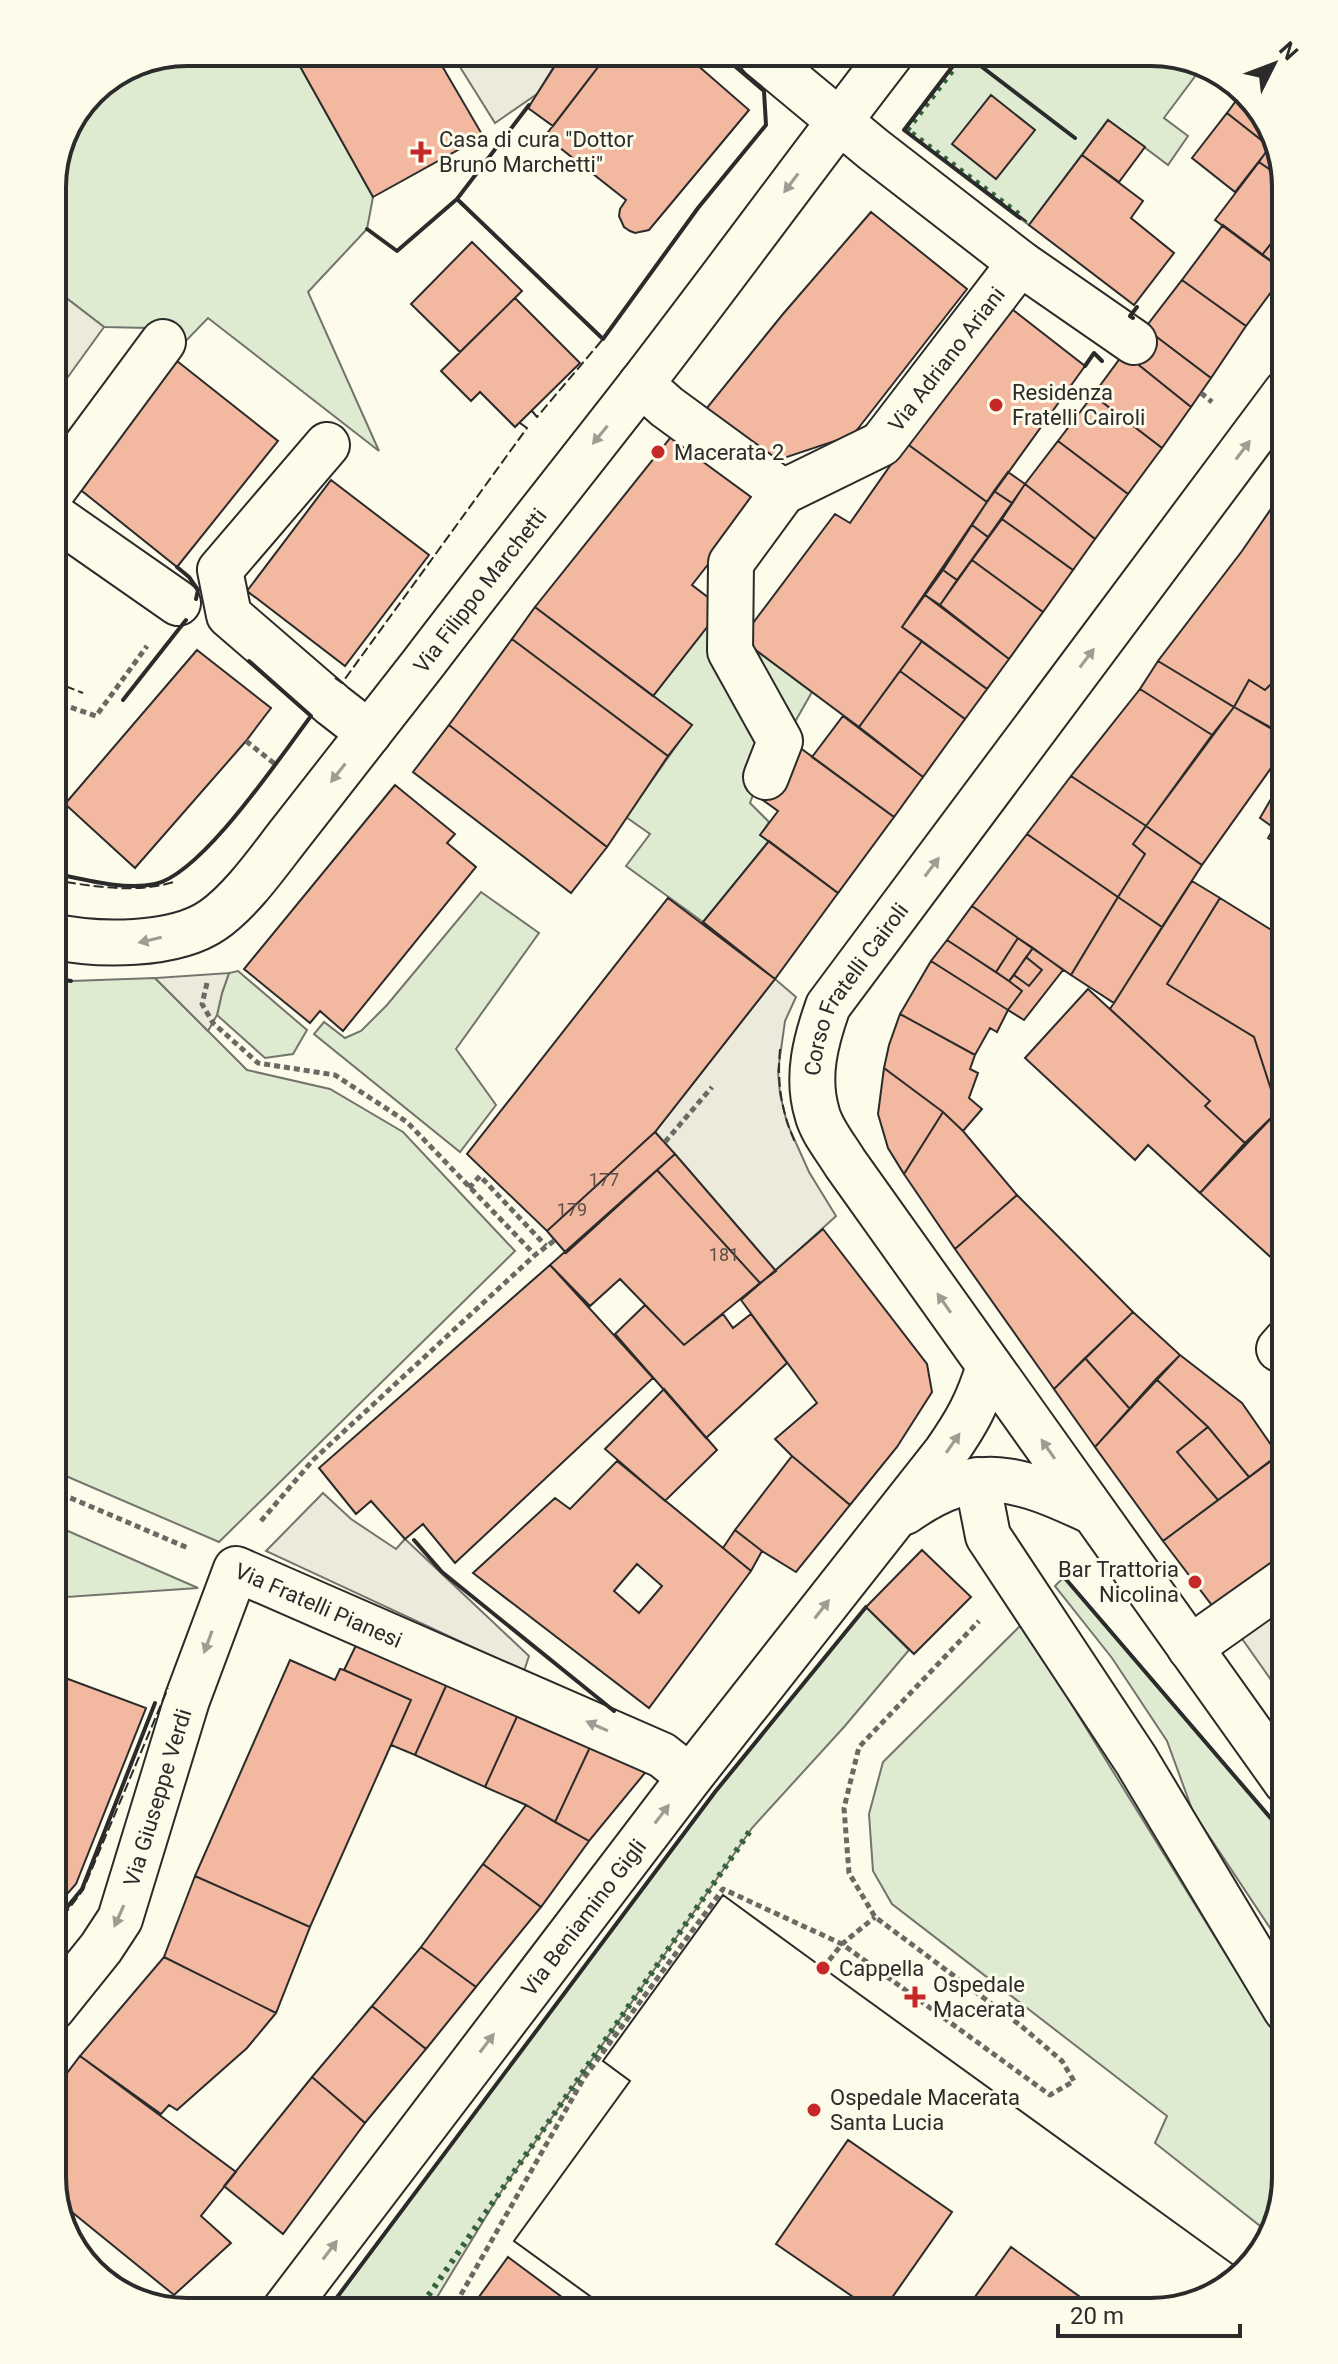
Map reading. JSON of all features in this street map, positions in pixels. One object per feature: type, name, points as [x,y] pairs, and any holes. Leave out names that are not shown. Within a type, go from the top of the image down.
[{"type":"street","points":[[773,66],[1020,263],[1134,342]]},
{"type":"street","name":"Via Filippo Marchetti","points":[[66,939],[136,943],[194,930],[230,905],[266,864],[641,384],[882,66]]},
{"type":"street","name":"Via Adriano Ariani","points":[[766,777],[780,741],[730,651],[731,563],[783,492],[881,444],[1020,263]]},
{"type":"street","points":[[66,473],[163,342]]},
{"type":"street","points":[[641,384],[667,407],[783,492]]},
{"type":"street","name":"Corso Fratelli Cairoli","points":[[1272,411],[828,1006],[816,1041],[812,1069],[817,1114],[845,1163],[1272,1762]]},
{"type":"street","points":[[327,445],[220,570],[229,615],[369,733]]},
{"type":"street","points":[[66,525],[178,603]]},
{"type":"street","name":"Via Beniamino Gigli","points":[[294,2298],[690,1777],[946,1452],[969,1420],[989,1366]]},
{"type":"street","name":"Via Beniamino Gigli","points":[[887,1525],[940,1492],[977,1480],[1001,1479],[1025,1485],[1093,1512]]},
{"type":"street","points":[[977,1480],[988,1536],[1136,1760],[1272,1987]]},
{"type":"street","name":"Via Fratelli Pianesi","points":[[236,1569],[662,1755],[690,1777]]},
{"type":"street","name":"Via Giuseppe Verdi","points":[[66,1992],[120,1919],[187,1700],[236,1569]]},
{"type":"street","points":[[1190,1648],[1272,1590]]},
{"type":"path","points":[[1201,393],[1212,402]]},
{"type":"path","points":[[66,706],[96,716],[178,603]]},
{"type":"path","points":[[246,741],[275,764]]},
{"type":"path","points":[[209,975],[202,1004],[213,1023],[258,1063],[335,1075],[407,1122],[535,1255]]},
{"type":"path","points":[[665,1142],[712,1087]]},
{"type":"path","points":[[469,1188],[480,1176],[546,1246]]},
{"type":"path","name":"Via Fratelli Pianesi","points":[[236,1569],[244,1542],[313,1460],[555,1240]]},
{"type":"path","points":[[66,1496],[197,1551]]},
{"type":"path","points":[[459,2298],[584,2078],[723,1889],[842,1944],[1050,2095],[1074,2081],[1062,2061],[1020,2025],[875,1917],[849,1873],[844,1808],[859,1747],[988,1612]]},
{"type":"path","points":[[823,1968],[842,1944],[875,1917]]},
{"type":"green space","points":[[187,66],[300,66],[373,197],[367,229],[308,292],[379,451],[208,318],[179,348],[149,328],[104,327],[66,298],[66,179],[78,133],[91,113],[126,82],[148,72]]},
{"type":"green space","points":[[953,66],[1159,66],[1196,75],[1164,118],[1188,136],[1168,165],[1108,120],[1029,225],[904,130]]},
{"type":"green space","points":[[722,608],[770,749],[750,803],[769,822],[761,835],[769,841],[703,922],[626,866],[650,834],[626,817],[691,725],[653,696]]},
{"type":"green space","points":[[741,639],[812,692],[788,734]]},
{"type":"green space","points":[[481,892],[539,933],[456,1049],[496,1105],[460,1152],[314,1034],[324,1022],[345,1038],[361,1031],[387,1005]]},
{"type":"green space","points":[[238,971],[307,1030],[293,1054],[265,1058],[217,1015],[229,973]]},
{"type":"green space","points":[[155,978],[247,1070],[330,1089],[403,1132],[515,1251],[219,1542],[66,1476],[66,980]]},
{"type":"green space","points":[[66,1530],[198,1588],[66,1597]]},
{"type":"green space","points":[[1064,1577],[1272,1820],[1272,1931],[1193,1812],[1167,1741],[1112,1658],[1055,1586]]},
{"type":"green space","points":[[866,1607],[909,1650],[752,1828],[504,2187],[437,2298],[336,2298],[715,1792]]},
{"type":"green space","points":[[1022,1624],[1272,2029],[1272,2177],[1268,2209],[1261,2227],[1155,2143],[1167,2116],[892,1904],[873,1871],[869,1814],[883,1762]]},
{"type":"shaded area","points":[[459,66],[554,66],[537,94],[495,123]]},
{"type":"shaded area","points":[[66,298],[104,327],[66,380]]},
{"type":"shaded area","points":[[229,973],[217,1015],[208,1031],[155,978]]},
{"type":"shaded area","points":[[775,979],[796,997],[785,1021],[778,1071],[787,1123],[809,1172],[836,1216],[776,1271],[655,1132]]},
{"type":"shaded area","points":[[323,1493],[351,1519],[396,1549],[405,1539],[529,1656],[524,1671],[266,1551]]},
{"type":"shaded area","points":[[1272,1608],[1272,1681],[1238,1633]]},
{"type":"building","points":[[300,66],[442,66],[483,136],[373,197]]},
{"type":"building","points":[[555,66],[599,66],[553,126],[528,108]]},
{"type":"building","points":[[599,66],[698,66],[749,110],[649,230],[635,233],[624,227],[619,216],[626,200],[545,136]]},
{"type":"building","points":[[991,95],[1035,130],[996,179],[952,144]]},
{"type":"building","points":[[1234,104],[1239,104],[1252,120],[1263,142],[1227,113]]},
{"type":"building","points":[[1227,113],[1263,142],[1267,151],[1235,192],[1192,158]]},
{"type":"building","points":[[1108,120],[1145,147],[1119,182],[1082,155]]},
{"type":"building","points":[[1267,151],[1271,170],[1259,162]]},
{"type":"building","points":[[1082,155],[1143,201],[1131,218],[1174,253],[1134,305],[1029,225]]},
{"type":"building","points":[[1259,162],[1271,170],[1272,242],[1262,255],[1215,220]]},
{"type":"building","points":[[871,212],[967,289],[853,435],[766,464],[702,414]]},
{"type":"building","points":[[1223,225],[1272,262],[1272,291],[1246,326],[1182,280]]},
{"type":"building","points":[[472,242],[522,291],[460,352],[411,304]]},
{"type":"building","points":[[1272,242],[1272,262],[1262,255]]},
{"type":"building","points":[[1182,280],[1246,326],[1211,378],[1145,328]]},
{"type":"building","points":[[515,298],[580,363],[515,427],[480,392],[471,401],[441,371]]},
{"type":"building","name":"Residenza Fratelli Cairoli","points":[[1008,306],[1085,366],[987,502],[906,443]]},
{"type":"building","points":[[1145,328],[1211,378],[1191,407],[1124,353]]},
{"type":"building","points":[[1124,353],[1191,407],[1162,448],[1093,395]]},
{"type":"building","points":[[177,361],[278,441],[177,567],[77,487]]},
{"type":"building","points":[[1093,395],[1162,448],[1128,494],[1058,441]]},
{"type":"building","points":[[679,427],[763,494],[692,585],[722,608],[653,696],[535,607]]},
{"type":"building","points":[[1058,441],[1128,494],[1095,539],[1025,484]]},
{"type":"building","points":[[906,443],[987,502],[902,627],[922,641],[859,727],[741,639],[835,514],[850,523]]},
{"type":"building","points":[[1008,472],[1025,484],[1012,503],[994,491]]},
{"type":"building","points":[[331,480],[429,555],[345,666],[247,591]]},
{"type":"building","points":[[1025,484],[1095,539],[1073,570],[1002,519]]},
{"type":"building","points":[[994,491],[1012,503],[988,537],[972,525]]},
{"type":"building","points":[[1272,507],[1272,683],[1265,690],[1249,680],[1234,707],[1158,661]]},
{"type":"building","points":[[1002,519],[1073,570],[1043,612],[972,560]]},
{"type":"building","points":[[972,525],[988,537],[957,580],[943,570]]},
{"type":"building","points":[[972,560],[1043,612],[1009,659],[940,605]]},
{"type":"building","points":[[943,570],[957,580],[940,605],[925,595]]},
{"type":"building","points":[[925,595],[1009,659],[987,689],[902,627]]},
{"type":"building","points":[[535,607],[692,725],[668,756],[512,639]]},
{"type":"building","points":[[512,639],[668,756],[607,847],[449,725]]},
{"type":"building","points":[[922,641],[987,689],[965,719],[900,671]]},
{"type":"building","points":[[197,650],[271,708],[135,868],[66,803]]},
{"type":"building","points":[[1158,661],[1234,707],[1212,735],[1140,689]]},
{"type":"building","points":[[900,671],[965,719],[923,777],[859,727]]},
{"type":"building","points":[[1249,680],[1265,690],[1272,683],[1272,729],[1234,707]]},
{"type":"building","points":[[1140,689],[1212,735],[1146,826],[1071,776]]},
{"type":"building","points":[[1234,707],[1272,728],[1272,767],[1202,865],[1146,826]]},
{"type":"building","points":[[843,716],[923,777],[894,817],[812,757]]},
{"type":"building","points":[[449,725],[607,847],[571,893],[413,772]]},
{"type":"building","points":[[795,744],[894,817],[838,893],[760,835],[778,811],[757,796]]},
{"type":"building","points":[[1071,776],[1146,826],[1133,844],[1145,854],[1118,897],[1027,834]]},
{"type":"building","points":[[395,785],[455,834],[447,843],[476,867],[343,1031],[320,1011],[310,1023],[244,969]]},
{"type":"building","points":[[1272,797],[1272,827],[1260,818]]},
{"type":"building","points":[[1146,826],[1202,865],[1162,927],[1118,897],[1145,854],[1133,844]]},
{"type":"building","points":[[1027,834],[1118,897],[1071,975],[972,906]]},
{"type":"building","points":[[769,841],[838,893],[775,979],[703,922]]},
{"type":"building","points":[[1192,881],[1220,898],[1167,984],[1254,1037],[1272,1092],[1272,1117],[1245,1143],[1205,1106],[1210,1101],[1110,1009]]},
{"type":"building","points":[[1118,897],[1162,927],[1114,1003],[1071,975]]},
{"type":"building","points":[[668,898],[775,979],[655,1132],[547,1231],[467,1154]]},
{"type":"building","points":[[1220,898],[1272,930],[1272,1092],[1254,1037],[1167,984]]},
{"type":"building","points":[[972,906],[1018,938],[996,972],[947,940]]},
{"type":"building","points":[[1018,938],[1033,948],[1009,981],[996,972]]},
{"type":"building","points":[[947,940],[1022,991],[1008,1010],[931,961]]},
{"type":"building","points":[[1033,948],[1063,970],[1024,1020],[1008,1010],[1022,991],[1009,981],[1014,975],[1029,986],[1042,970],[1026,957]]},
{"type":"building","points":[[1026,957],[1042,970],[1029,986],[1014,975]]},
{"type":"building","points":[[931,961],[1008,1010],[997,1032],[990,1028],[975,1055],[900,1014]]},
{"type":"building","points":[[1088,989],[1210,1101],[1205,1106],[1245,1143],[1200,1193],[1148,1145],[1135,1160],[1025,1058]]},
{"type":"building","points":[[900,1014],[975,1055],[970,1069],[978,1073],[969,1098],[982,1109],[963,1131],[884,1068]]},
{"type":"building","points":[[884,1068],[943,1112],[904,1174],[888,1148],[878,1114]]},
{"type":"building","points":[[943,1112],[1017,1195],[955,1249],[904,1174]]},
{"type":"building","points":[[1272,1117],[1272,1258],[1200,1193]]},
{"type":"building","points":[[655,1132],[675,1154],[566,1253],[547,1231]]},
{"type":"building","points":[[675,1154],[776,1271],[760,1283],[657,1170]]},
{"type":"building","points":[[657,1170],[760,1283],[684,1345],[620,1279],[590,1306],[550,1265]]},
{"type":"building","points":[[1017,1195],[1133,1312],[1054,1389],[955,1249]]},
{"type":"building","points":[[823,1229],[927,1364],[932,1392],[897,1447],[850,1505],[775,1439],[817,1403],[741,1300]]},
{"type":"building","points":[[550,1265],[653,1378],[455,1563],[423,1524],[405,1539],[371,1501],[356,1514],[319,1468]]},
{"type":"building","points":[[645,1305],[684,1345],[723,1314],[733,1328],[751,1314],[787,1363],[706,1438],[615,1334]]},
{"type":"building","points":[[1133,1312],[1180,1355],[1130,1409],[1085,1358]]},
{"type":"building","points":[[1180,1355],[1242,1403],[1272,1446],[1272,1460],[1249,1477],[1208,1427],[1156,1379]]},
{"type":"building","points":[[1085,1358],[1130,1409],[1095,1447],[1054,1389]]},
{"type":"building","points":[[1156,1379],[1208,1427],[1177,1452],[1218,1500],[1163,1541],[1095,1447]]},
{"type":"building","points":[[664,1389],[717,1450],[665,1501],[605,1449]]},
{"type":"building","points":[[1208,1427],[1249,1477],[1218,1500],[1177,1452]]},
{"type":"building","points":[[792,1456],[850,1505],[796,1572],[735,1530]]},
{"type":"building","points":[[1272,1460],[1272,1566],[1214,1608],[1163,1541]]},
{"type":"building","points":[[617,1461],[751,1571],[649,1708],[473,1573],[555,1498],[570,1509]],"holes":[[[637,1564],[662,1586],[639,1613],[614,1591]]]},
{"type":"building","points":[[735,1530],[762,1551],[751,1571],[723,1548]]},
{"type":"building","points":[[922,1550],[971,1597],[914,1654],[866,1607]]},
{"type":"building","points":[[361,1635],[450,1677],[415,1755],[391,1745],[411,1700],[344,1670]]},
{"type":"building","points":[[290,1660],[335,1680],[340,1669],[344,1670],[411,1700],[310,1927],[195,1876]]},
{"type":"building","points":[[450,1677],[520,1710],[485,1787],[415,1755]]},
{"type":"building","points":[[66,1678],[146,1708],[76,1884],[66,1895]]},
{"type":"building","points":[[520,1710],[592,1743],[555,1822],[485,1787]]},
{"type":"building","points":[[592,1743],[649,1768],[589,1841],[555,1822]]},
{"type":"building","points":[[526,1805],[589,1841],[541,1907],[483,1864]]},
{"type":"building","points":[[483,1864],[541,1907],[476,1987],[421,1947]]},
{"type":"building","points":[[195,1876],[310,1927],[276,2013],[164,1957]]},
{"type":"building","name":"Ospedale Macerata Santa Lucia","points":[[723,1895],[1234,2265],[1205,2286],[1183,2294],[1151,2298],[1082,2298],[1011,2247],[974,2298],[892,2298],[952,2212],[848,2140],[776,2244],[855,2298],[593,2298],[514,2241],[630,2081],[603,2061]]},
{"type":"building","name":"Ospedale Macerata Santa Lucia","points":[[723,1895],[1234,2265],[1205,2286],[1183,2294],[1151,2298],[593,2298],[514,2241],[630,2081],[603,2061]]},
{"type":"building","points":[[421,1947],[476,1987],[426,2049],[372,2006]]},
{"type":"building","points":[[164,1957],[276,2013],[247,2048],[177,2110],[169,2105],[161,2114],[80,2056]]},
{"type":"building","points":[[372,2006],[426,2049],[365,2123],[312,2077]]},
{"type":"building","points":[[80,2056],[236,2172],[201,2216],[231,2243],[174,2295],[71,2211],[66,2177],[66,2074]]},
{"type":"building","points":[[312,2077],[365,2123],[283,2234],[224,2186]]},
{"type":"building","points":[[508,2257],[563,2298],[478,2298]]},
{"type":"hedge","points":[[956,66],[907,130],[1021,216]]},
{"type":"hedge","points":[[427,2298],[752,1828]]},
{"type":"fence","points":[[954,66],[905,130],[1030,224]]},
{"type":"fence","points":[[532,411],[537,417],[603,339]]},
{"type":"fence","points":[[335,678],[342,683],[527,428],[520,423]]},
{"type":"fence","points":[[66,686],[83,693]]},
{"type":"fence","points":[[66,882],[128,888],[174,882]]},
{"type":"fence","points":[[780,1049],[781,1096],[795,1142]]},
{"type":"fence","points":[[66,1912],[83,1890],[168,1688]]},
{"type":"wall","points":[[457,199],[603,339],[698,208],[766,125],[764,91],[735,66]]},
{"type":"wall","points":[[953,66],[904,130],[1020,218]]},
{"type":"wall","points":[[981,66],[1075,138]]},
{"type":"wall","points":[[367,229],[397,251],[457,199],[529,105]]},
{"type":"wall","points":[[1133,318],[1130,316],[1137,307]]},
{"type":"wall","points":[[1085,366],[1094,353],[1102,361]]},
{"type":"wall","points":[[177,567],[198,590],[196,599]]},
{"type":"wall","points":[[123,700],[186,620]]},
{"type":"wall","points":[[66,876],[117,885],[155,884],[174,876],[195,859],[239,812],[311,716],[249,661]]},
{"type":"wall","points":[[66,980],[71,981]]},
{"type":"wall","points":[[414,1540],[442,1572],[614,1711]]},
{"type":"wall","points":[[1064,1577],[1272,1820]]},
{"type":"wall","points":[[336,2298],[715,1792],[866,1607]]},
{"type":"wall","points":[[66,1908],[82,1889],[155,1703]]},
{"type":"place","name":"Casa di cura \"Dottor Bruno Marchetti\"","points":[[421,152]]},
{"type":"place","name":"Residenza Fratelli Cairoli","points":[[996,405]]},
{"type":"place","name":"Macerata 2","points":[[658,452]]},
{"type":"place","name":"Bar Trattoria Nicolina","points":[[1195,1582]]},
{"type":"place","name":"Cappella","points":[[823,1968]]},
{"type":"place","name":"Ospedale Macerata","points":[[915,1997]]},
{"type":"place","name":"Ospedale Macerata Santa Lucia","points":[[814,2110]]}]
